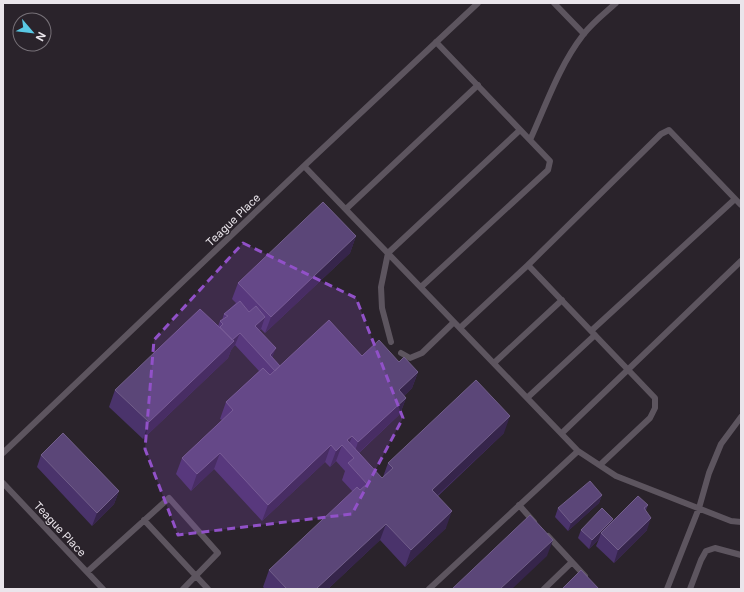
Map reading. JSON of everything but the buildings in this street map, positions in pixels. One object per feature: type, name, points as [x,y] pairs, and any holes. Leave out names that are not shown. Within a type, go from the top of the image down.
[{"type":"lane","name":"Teague Place","points":[[3,453],[304,166],[478,3]]},
{"type":"lane","points":[[554,3],[584,34]]},
{"type":"lane","points":[[530,140],[572,50],[584,34],[616,3]]},
{"type":"lane","points":[[421,287],[548,170],[550,161],[436,42]]},
{"type":"lane","points":[[346,209],[478,85]]},
{"type":"lane","points":[[391,342],[382,308],[382,287],[388,253],[520,130]]},
{"type":"lane","points":[[460,328],[528,265],[660,134],[669,130],[741,205]]},
{"type":"lane","points":[[304,166],[578,451],[616,476],[731,521],[741,522]]},
{"type":"lane","points":[[527,398],[593,333],[735,199]]},
{"type":"lane","points":[[562,433],[741,261]]},
{"type":"lane","points":[[528,265],[655,398],[655,408],[650,418],[600,465]]},
{"type":"lane","points":[[494,363],[562,300]]},
{"type":"lane","points":[[401,352],[410,358],[422,353],[454,322]]},
{"type":"lane","points":[[667,589],[699,508],[709,473],[721,444],[741,417]]},
{"type":"lane","points":[[429,589],[578,451]]},
{"type":"lane","name":"Teague Place","points":[[3,483],[103,589]]},
{"type":"lane","points":[[87,572],[169,498],[218,553],[183,589]]},
{"type":"lane","points":[[519,506],[540,528]]},
{"type":"lane","points":[[144,520],[208,589]]},
{"type":"lane","points":[[546,534],[592,584]]},
{"type":"lane","points":[[690,589],[700,560],[706,551],[715,548],[741,555]]},
{"type":"lane","points":[[544,589],[572,562]]},
{"type":"highlighted area","points":[[243,243],[356,298],[403,418],[352,514],[178,535],[145,449],[154,340]]}]
